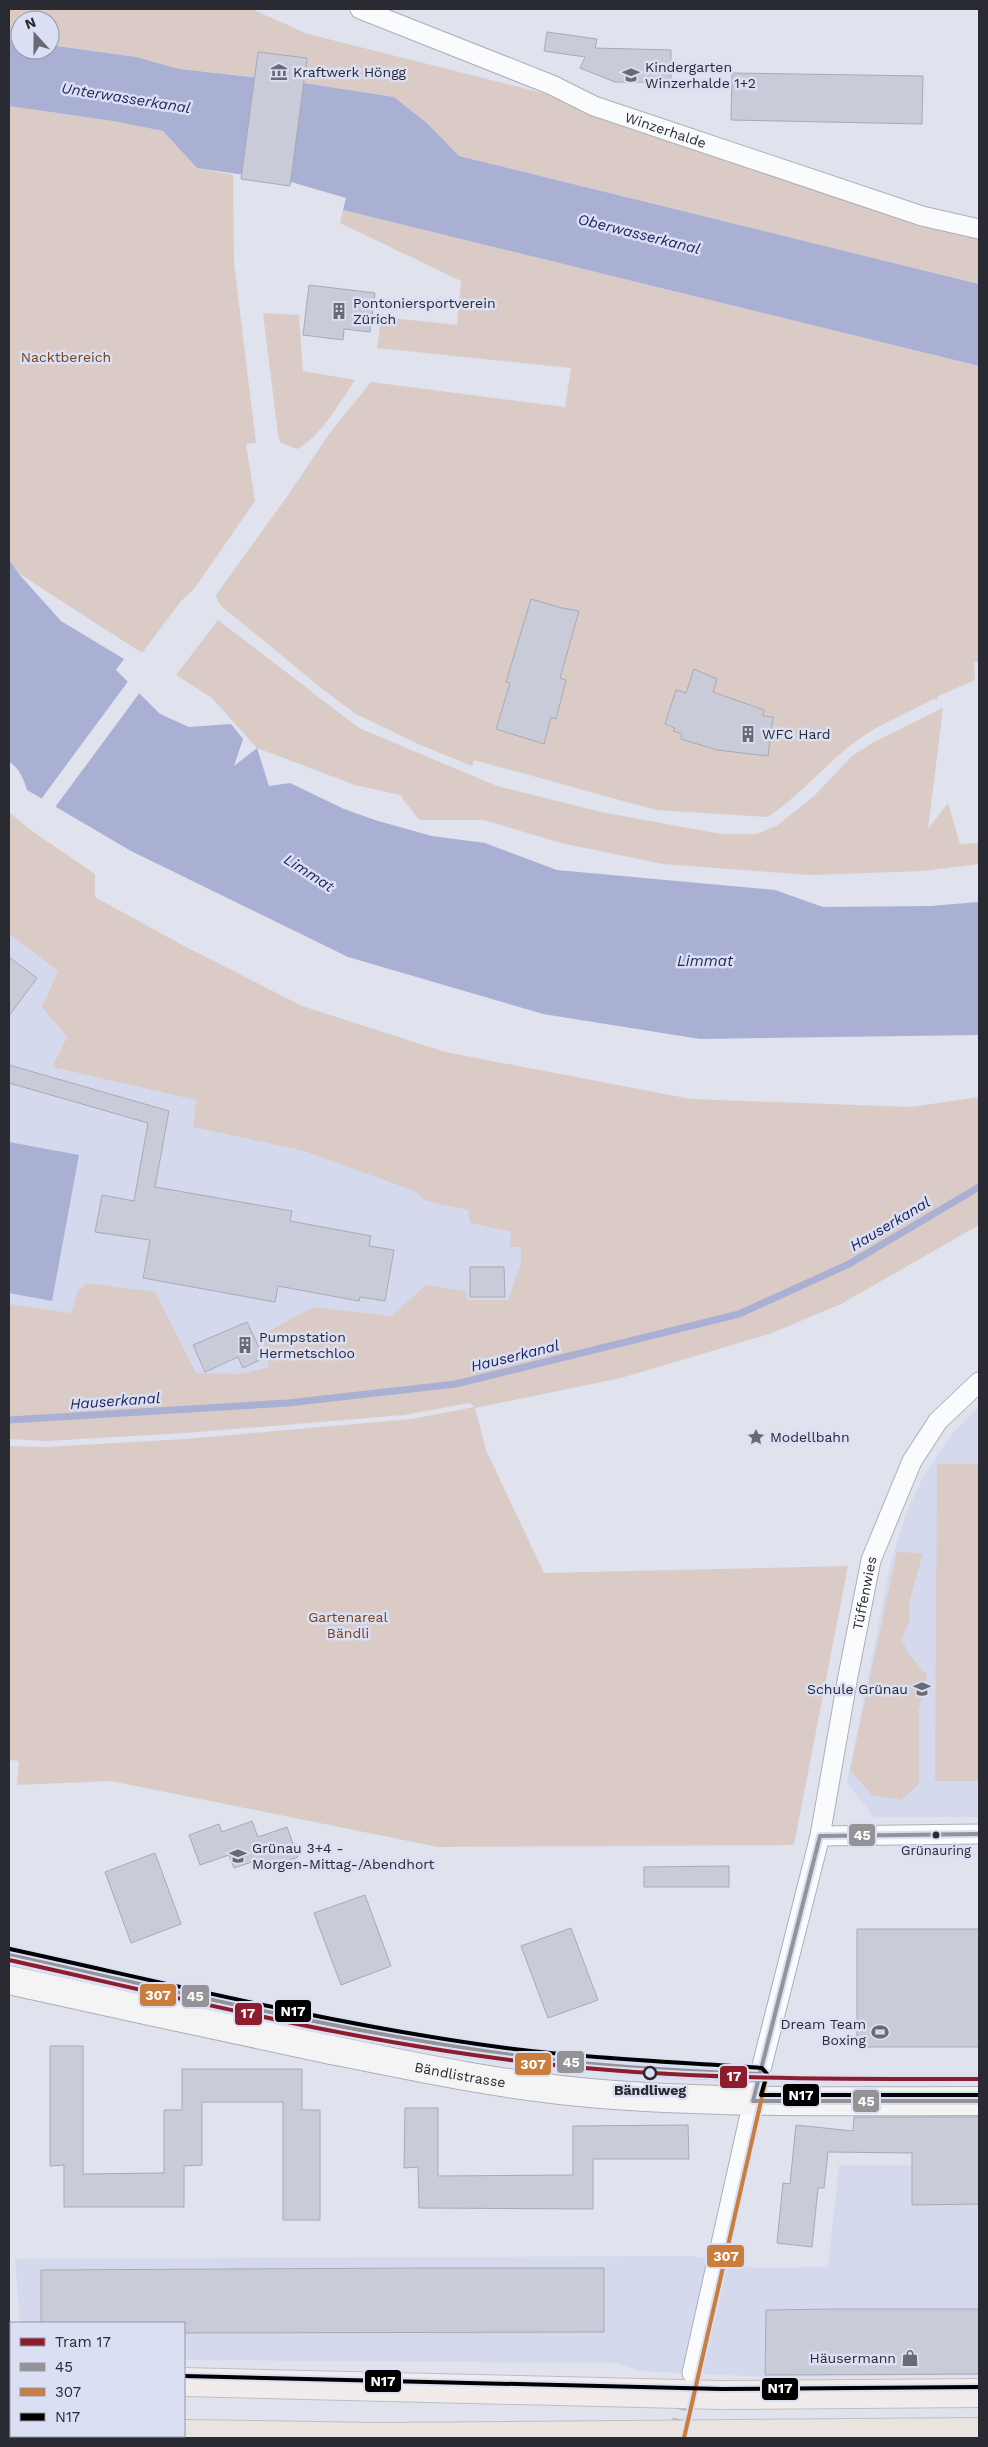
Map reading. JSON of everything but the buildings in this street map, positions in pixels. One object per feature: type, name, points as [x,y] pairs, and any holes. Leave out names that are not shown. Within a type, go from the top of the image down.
[{"type":"highway","points":[[185,2434],[378,2437],[979,2432]]},
{"type":"main road","points":[[185,2382],[722,2395],[979,2393]]},
{"type":"street","name":"Winzerhalde","points":[[360,9],[552,85],[594,106],[922,216],[979,229]]},
{"type":"street","name":"Tüffenwies","points":[[820,1836],[872,1560],[912,1461],[938,1421],[979,1382]]},
{"type":"street","points":[[692,2373],[753,2101],[820,1836],[979,1834]]},
{"type":"street","name":"Bändlistrasse","points":[[9,1980],[438,2072],[589,2092],[753,2101],[979,2101]]},
{"type":"shaded area","points":[[9,934],[58,971],[42,1007],[67,1037],[52,1067],[197,1100],[193,1127],[304,1151],[414,1191],[426,1201],[468,1210],[470,1223],[511,1232],[521,1246],[521,1262],[508,1300],[466,1300],[426,1285],[392,1316],[313,1307],[269,1367],[240,1374],[196,1374],[155,1292],[78,1290],[71,1313],[9,1304]]},
{"type":"shaded area","name":"Schule Grünau","points":[[979,1406],[979,1817],[874,1817],[847,1783],[891,1562],[907,1511],[922,1479],[952,1434]]},
{"type":"shaded area","points":[[912,2116],[979,2116],[979,2375],[769,2377],[639,2371],[617,2363],[185,2360],[185,2322],[20,2322],[15,2259],[692,2256],[753,2268],[828,2267],[839,2165],[912,2165]]},
{"type":"green space","points":[[9,9],[252,9],[308,34],[594,106],[979,229],[979,284],[459,156],[428,124],[394,97],[304,83],[307,58],[258,52],[255,77],[180,69],[136,57],[60,46],[60,10],[10,10],[9,40]]},
{"type":"green space","name":"Nacktbereich","points":[[9,106],[113,121],[163,131],[197,168],[233,175],[234,263],[256,443],[246,444],[255,501],[194,589],[181,601],[142,653],[18,573],[9,559]]},
{"type":"green space","points":[[343,210],[979,366],[979,662],[974,662],[975,680],[938,696],[937,700],[934,699],[868,733],[847,748],[781,808],[768,817],[656,810],[474,760],[472,766],[418,744],[356,714],[325,691],[220,605],[216,595],[286,498],[329,434],[371,382],[565,407],[571,368],[377,348],[381,317],[457,325],[461,281],[340,223]]},
{"type":"green space","points":[[263,313],[299,315],[303,371],[355,380],[322,428],[297,449],[280,442],[278,434]]},
{"type":"green space","points":[[218,620],[359,728],[497,786],[601,812],[721,834],[757,834],[778,825],[814,796],[852,756],[874,742],[943,708],[928,829],[948,803],[960,844],[979,843],[979,864],[923,871],[810,875],[663,864],[561,843],[484,820],[419,820],[400,795],[355,785],[257,748],[212,698],[176,675]]},
{"type":"green space","name":"Gartenareal Bändli","points":[[9,812],[32,831],[95,874],[95,897],[182,945],[302,1006],[445,1052],[691,1099],[911,1107],[979,1097],[979,1225],[841,1304],[772,1333],[621,1378],[475,1408],[486,1450],[544,1573],[848,1566],[794,1845],[438,1847],[111,1781],[17,1785],[19,1761],[9,1760],[9,1446],[45,1447],[185,1439],[412,1419],[474,1407],[470,1403],[404,1415],[186,1433],[47,1441],[9,1439],[9,1304],[71,1313],[78,1290],[87,1283],[155,1292],[196,1373],[240,1374],[269,1367],[262,1335],[313,1307],[391,1316],[426,1285],[466,1291],[467,1300],[508,1300],[521,1262],[521,1247],[510,1247],[511,1232],[470,1223],[468,1210],[426,1201],[414,1191],[304,1151],[193,1127],[196,1100],[52,1067],[67,1037],[42,1007],[58,971],[9,934]]},
{"type":"green space","points":[[937,1464],[979,1464],[979,1781],[935,1781]]},
{"type":"green space","points":[[897,1552],[923,1553],[909,1603],[910,1619],[902,1640],[909,1655],[927,1675],[919,1710],[919,1784],[901,1800],[872,1795],[850,1770]]},
{"type":"water","points":[[9,40],[10,60],[60,60],[60,46],[136,57],[180,69],[304,83],[394,97],[428,124],[459,156],[979,284],[979,366],[343,210],[346,198],[291,182],[197,168],[163,131],[113,121],[9,106]]},
{"type":"water","name":"Limmat","points":[[9,559],[18,573],[61,621],[124,659],[116,670],[160,714],[189,727],[231,724],[243,739],[234,766],[257,748],[269,786],[290,783],[344,809],[378,821],[432,836],[485,843],[557,870],[775,890],[823,907],[930,906],[979,902],[979,1035],[700,1039],[543,1014],[348,957],[131,851],[27,790],[18,770],[9,762]]},
{"type":"water","points":[[9,1142],[79,1155],[52,1301],[9,1293]]},
{"type":"pier","points":[[129,680],[141,691],[53,810],[39,802]]},
{"type":"waterway","name":"Hauserkanal","points":[[9,1420],[288,1403],[456,1384],[739,1314],[849,1264],[979,1187]]},
{"type":"tunnel","points":[[678,2438],[690,2384]]},
{"type":"tram line","name":"17","points":[[9,1960],[337,2032],[403,2044],[536,2063],[591,2069],[702,2076],[979,2079]]},
{"type":"transit line","name":"45","points":[[820,1836],[979,1834]]},
{"type":"transit line","name":"45","points":[[753,2101],[820,1836]]},
{"type":"transit line","name":"N17","points":[[10,1949],[257,2004],[444,2039],[570,2055],[762,2068],[767,2074],[761,2095],[979,2095]]},
{"type":"transit line","name":"45","points":[[9,1955],[318,2022],[442,2045],[601,2065],[761,2074]]},
{"type":"transit line","name":"307","points":[[9,1961],[318,2029],[442,2051],[601,2071],[761,2080]]},
{"type":"transit line","name":"307","points":[[684,2438],[767,2075]]},
{"type":"transit line","name":"45","points":[[753,2101],[979,2101]]},
{"type":"transit line","name":"N17","points":[[185,2376],[722,2389],[979,2387]]},
{"type":"place","name":"Kraftwerk Höngg","points":[[279,72]]},
{"type":"place","name":"Kindergarten Winzerhalde 1+2","points":[[631,75]]},
{"type":"place","name":"Pontoniersportverein Zürich","points":[[339,311]]},
{"type":"place","name":"WFC Hard","points":[[748,734]]},
{"type":"place","name":"Pumpstation Hermetschloo","points":[[245,1345]]},
{"type":"place","name":"Modellbahn","points":[[756,1437]]},
{"type":"place","name":"Schule Grünau","points":[[922,1689]]},
{"type":"place","name":"Grünauring","points":[[936,1835]]},
{"type":"place","name":"Grünau 3+4 - Morgen-Mittag-/Abendhort","points":[[238,1856]]},
{"type":"place","name":"Dream Team Boxing","points":[[880,2032]]},
{"type":"place","name":"Bändliweg","points":[[650,2073]]},
{"type":"place","name":"Häusermann","points":[[910,2358]]},
{"type":"water label","name":"Unterwasserkanal","points":[[126,98]]},
{"type":"water label","name":"Oberwasserkanal","points":[[639,234]]}]
